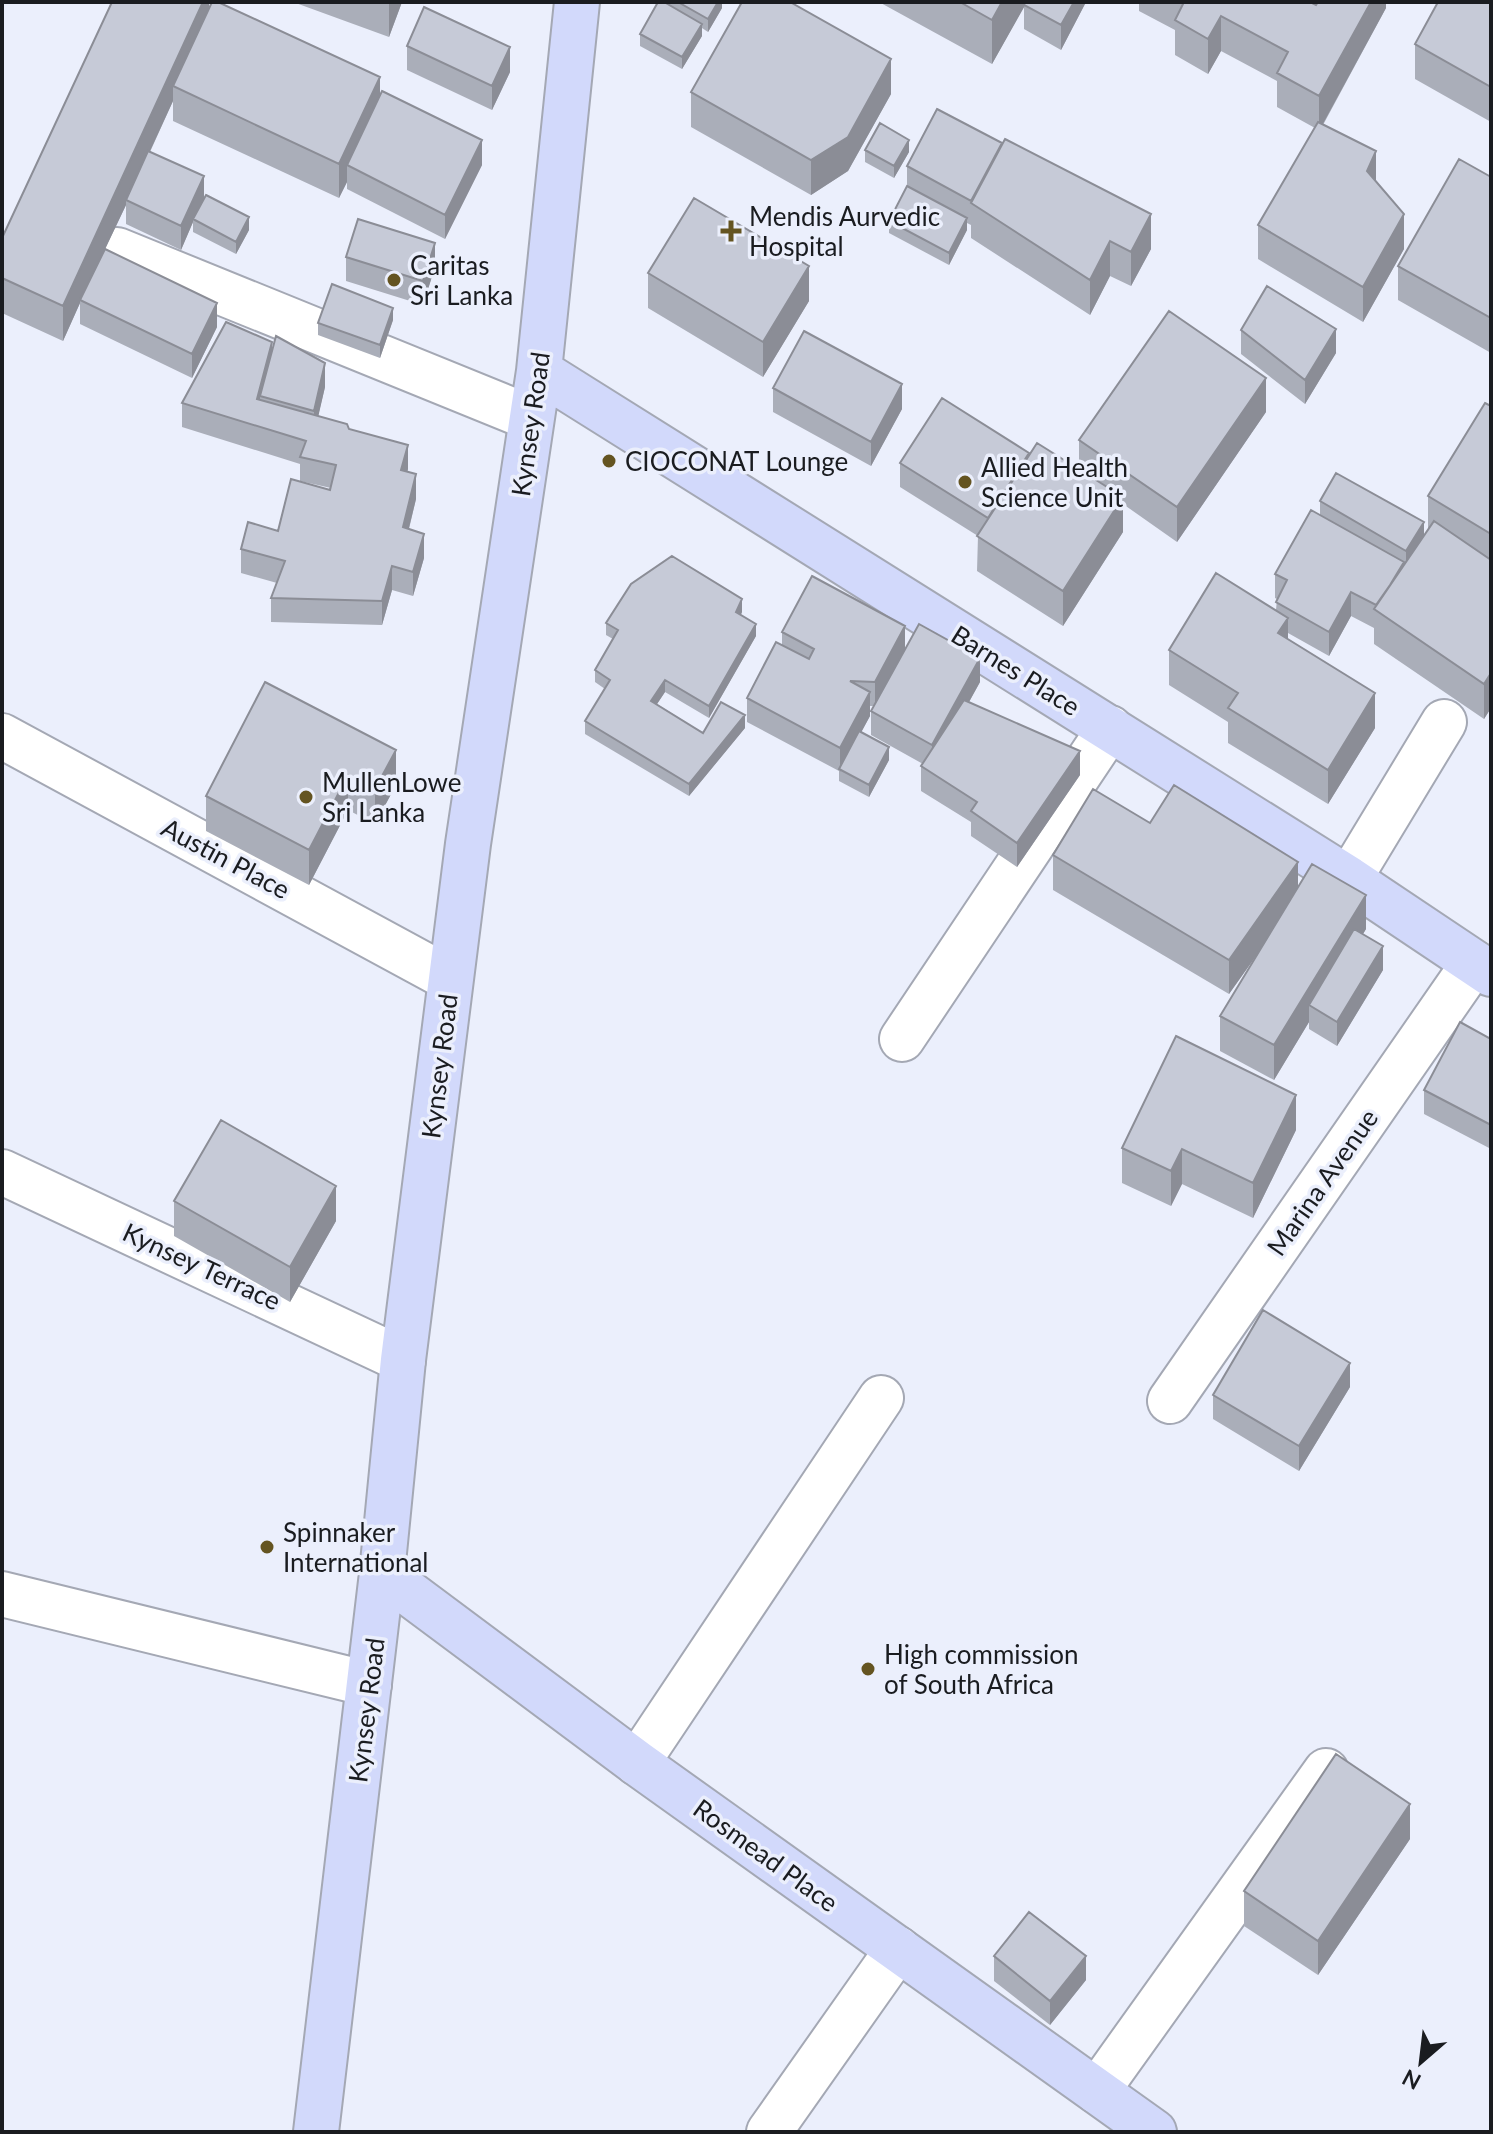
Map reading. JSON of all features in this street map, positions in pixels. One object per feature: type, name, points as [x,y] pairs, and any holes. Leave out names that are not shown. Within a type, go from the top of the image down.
[{"type":"street","name":"Kynsey Road","points":[[316,2132],[382,1573],[403,1360],[468,844],[539,371],[577,2]]},
{"type":"street","points":[[117,250],[531,418]]},
{"type":"street","name":"Barnes Place","points":[[539,371],[1349,879],[1482,968]]},
{"type":"street","points":[[1349,879],[1444,722]]},
{"type":"street","points":[[902,1039],[1110,728]]},
{"type":"street","name":"Austin Place","points":[[2,736],[450,979]]},
{"type":"street","name":"Marina Avenue","points":[[1170,1401],[1482,968]]},
{"type":"street","name":"Kynsey Terrace","points":[[2,1172],[403,1360]]},
{"type":"street","points":[[637,1763],[881,1398]]},
{"type":"street","name":"Rosmead Place","points":[[382,1573],[637,1763],[1154,2132]]},
{"type":"street","points":[[2,1594],[369,1684]]},
{"type":"street","points":[[1097,2091],[1337,1757]]},
{"type":"street","points":[[769,2132],[898,1949]]},
{"type":"building","points":[[112,2],[203,2],[63,306],[2,278],[2,238]]},
{"type":"building","points":[[212,2],[218,2],[380,77],[339,164],[173,86]]},
{"type":"building","points":[[658,2],[664,2],[702,24],[682,57],[640,34]]},
{"type":"building","points":[[678,2],[718,2],[708,19]]},
{"type":"building","points":[[742,2],[790,2],[891,59],[848,137],[811,160],[691,92]]},
{"type":"building","points":[[960,2],[1002,2],[992,20]]},
{"type":"building","points":[[1026,2],[1074,2],[1061,25],[1024,5]]},
{"type":"building","points":[[1184,2],[1310,2],[1316,5],[1318,2],[1371,2],[1319,96],[1277,73],[1288,52],[1221,16],[1208,39],[1175,20]]},
{"type":"building","points":[[1438,2],[1491,2],[1491,87],[1415,44]]},
{"type":"building","points":[[424,7],[510,47],[492,86],[407,46]]},
{"type":"building","points":[[382,91],[482,140],[445,215],[347,165]]},
{"type":"building","points":[[937,109],[1002,143],[971,201],[907,166]]},
{"type":"building","points":[[1318,122],[1376,151],[1367,171],[1404,214],[1363,287],[1258,225]]},
{"type":"building","points":[[880,123],[909,140],[894,166],[865,150]]},
{"type":"building","points":[[1005,139],[1151,214],[1131,252],[1110,241],[1090,280],[971,203]]},
{"type":"building","points":[[148,151],[204,176],[181,226],[126,200]]},
{"type":"building","points":[[1459,159],[1491,177],[1491,318],[1398,266]]},
{"type":"building","points":[[907,186],[967,218],[949,253],[889,221]]},
{"type":"building","points":[[206,195],[249,217],[236,242],[193,219]]},
{"type":"building","points":[[694,198],[809,266],[763,342],[648,273]]},
{"type":"building","points":[[358,219],[435,243],[423,281],[346,257]]},
{"type":"building","points":[[105,249],[217,303],[192,354],[80,300]]},
{"type":"building","points":[[332,284],[393,308],[380,345],[318,323]]},
{"type":"building","points":[[1267,286],[1336,329],[1305,380],[1241,330]]},
{"type":"building","points":[[1169,311],[1266,378],[1177,507],[1079,440]]},
{"type":"building","points":[[226,322],[272,342],[257,399],[408,445],[401,470],[416,474],[403,527],[424,534],[413,572],[392,566],[382,601],[271,598],[285,561],[241,549],[248,522],[278,531],[291,479],[330,490],[336,465],[300,457],[306,441],[182,403]]},
{"type":"building","points":[[804,331],[902,384],[871,442],[773,388]]},
{"type":"building","points":[[276,336],[325,363],[314,411],[260,396]]},
{"type":"building","name":"Allied Health Science Unit","points":[[942,398],[1029,453],[988,518],[900,463]]},
{"type":"building","points":[[1485,403],[1491,406],[1491,534],[1428,496]]},
{"type":"building","points":[[1037,443],[1123,497],[1063,591],[977,536]]},
{"type":"building","points":[[1336,473],[1424,522],[1406,551],[1320,501]]},
{"type":"building","points":[[1311,510],[1404,562],[1376,605],[1351,592],[1329,632],[1276,602],[1287,580],[1275,574]]},
{"type":"building","points":[[1434,521],[1491,560],[1491,673],[1484,684],[1374,609]]},
{"type":"building","points":[[672,556],[742,599],[736,612],[756,624],[709,706],[665,680],[651,701],[703,733],[721,702],[745,715],[689,784],[585,721],[610,680],[595,670],[618,630],[606,623],[631,584]]},
{"type":"building","points":[[1216,573],[1288,618],[1278,633],[1375,693],[1328,770],[1228,708],[1238,693],[1169,650]]},
{"type":"building","points":[[812,576],[905,626],[875,682],[850,681],[870,692],[840,748],[747,698],[776,642],[809,659],[814,649],[782,632]]},
{"type":"building","points":[[919,624],[980,658],[932,745],[871,711]]},
{"type":"building","name":"MullenLowe Sri Lanka","points":[[265,682],[396,750],[375,789],[348,775],[309,850],[206,796]]},
{"type":"building","points":[[964,700],[1080,751],[1017,843],[971,811],[977,802],[921,766]]},
{"type":"building","points":[[859,731],[889,747],[869,785],[839,769]]},
{"type":"building","points":[[1174,785],[1298,862],[1229,960],[1053,855],[1093,789],[1150,823]]},
{"type":"building","points":[[1312,864],[1366,895],[1274,1045],[1220,1016]]},
{"type":"building","points":[[1354,929],[1383,946],[1337,1022],[1309,1005]]},
{"type":"building","points":[[1460,1022],[1491,1039],[1491,1125],[1424,1090]]},
{"type":"building","points":[[1176,1036],[1296,1095],[1253,1183],[1182,1149],[1171,1171],[1122,1148]]},
{"type":"building","points":[[221,1120],[336,1186],[290,1267],[174,1201]]},
{"type":"building","points":[[1263,1310],[1350,1363],[1299,1446],[1213,1395]]},
{"type":"building","points":[[1336,1754],[1410,1804],[1318,1941],[1244,1891]]},
{"type":"building","points":[[1029,1912],[1086,1956],[1050,2001],[994,1956]]},
{"type":"place","name":"Mendis Aurvedic Hospital","points":[[731,231]]},
{"type":"place","name":"Caritas Sri Lanka","points":[[394,280]]},
{"type":"place","name":"CIOCONAT Lounge","points":[[609,461]]},
{"type":"place","name":"Allied Health Science Unit","points":[[965,482]]},
{"type":"place","name":"MullenLowe Sri Lanka","points":[[306,797]]},
{"type":"place","name":"Spinnaker International","points":[[267,1547]]},
{"type":"place","name":"High commission of South Africa","points":[[868,1669]]}]
